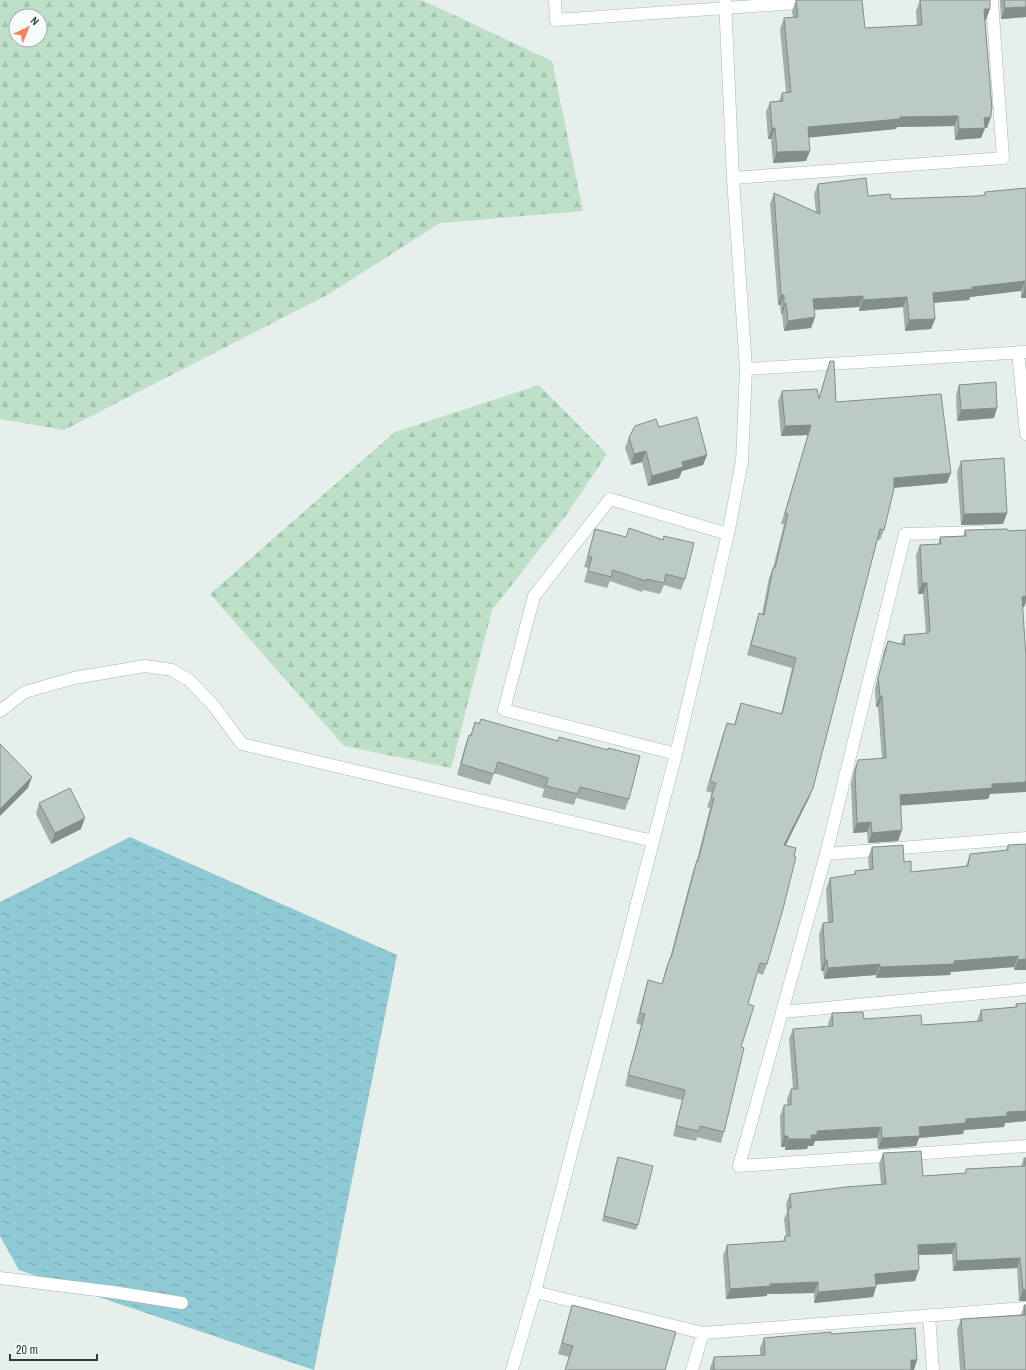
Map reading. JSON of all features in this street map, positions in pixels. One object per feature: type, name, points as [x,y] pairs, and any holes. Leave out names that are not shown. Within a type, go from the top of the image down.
[{"type":"street","points":[[555,0],[556,20],[725,5],[840,0]]},
{"type":"street","points":[[733,178],[1003,158],[992,0]]},
{"type":"street","points":[[512,1370],[536,1292],[676,754],[728,534],[742,461],[746,369],[733,178],[725,5]]},
{"type":"street","points":[[746,369],[1022,352],[1026,434]]},
{"type":"street","points":[[676,754],[504,710],[534,596],[610,499],[728,534]]},
{"type":"street","points":[[996,532],[906,534],[826,854],[739,1166],[1026,1146]]},
{"type":"street","points":[[0,711],[25,692],[74,678],[145,666],[172,670],[189,680],[214,706],[242,744],[653,841]]},
{"type":"street","points":[[826,854],[1026,838]]},
{"type":"street","points":[[783,1012],[1026,989]]},
{"type":"street","points":[[0,1278],[113,1292],[182,1303]]},
{"type":"street","points":[[536,1292],[702,1333],[1026,1308]]},
{"type":"street","points":[[929,1315],[933,1370]]},
{"type":"street","points":[[692,1370],[702,1333]]},
{"type":"green space","points":[[0,0],[422,0],[552,61],[583,211],[440,223],[329,294],[64,430],[0,419]]},
{"type":"green space","points":[[539,385],[607,454],[567,514],[492,610],[451,768],[344,746],[210,594],[395,432]]},
{"type":"water","points":[[130,837],[397,955],[314,1370],[19,1270],[0,1236],[0,902]]},
{"type":"building","points":[[796,0],[862,0],[865,28],[922,25],[920,0],[990,0],[990,9],[984,9],[992,109],[991,117],[984,118],[985,128],[959,129],[958,116],[900,117],[900,119],[808,127],[810,151],[777,152],[775,128],[772,128],[770,102],[783,101],[782,93],[791,92],[784,18],[798,17]]},
{"type":"building","points":[[1004,0],[1026,0],[1026,7],[1005,8]]},
{"type":"building","points":[[866,178],[868,196],[890,194],[891,199],[977,196],[985,195],[985,192],[1026,188],[1026,288],[1025,281],[972,287],[973,289],[933,293],[935,319],[909,320],[907,297],[863,300],[863,296],[813,299],[815,317],[788,321],[786,303],[784,304],[784,295],[781,295],[774,193],[820,214],[818,184]]},
{"type":"building","points":[[830,361],[834,361],[836,402],[941,394],[951,473],[894,478],[894,489],[884,530],[880,529],[813,788],[784,845],[796,848],[794,856],[796,857],[767,964],[760,963],[748,1004],[754,1006],[741,1047],[744,1048],[724,1132],[700,1126],[699,1131],[676,1126],[685,1090],[628,1075],[645,1014],[640,1013],[648,980],[662,984],[671,958],[714,798],[711,797],[716,783],[710,781],[727,723],[735,725],[741,703],[782,714],[796,658],[751,645],[759,613],[764,615],[773,568],[775,568],[788,514],[785,513],[811,425],[785,426],[782,391],[817,389],[819,399]]},
{"type":"building","points":[[996,382],[997,408],[961,410],[959,385]]},
{"type":"building","points":[[697,417],[707,455],[682,462],[683,467],[652,476],[646,451],[634,454],[629,437],[635,426],[656,419],[659,427]]},
{"type":"building","points":[[1004,458],[1007,513],[964,514],[961,461]]},
{"type":"building","points":[[629,528],[663,540],[664,536],[694,543],[685,579],[666,574],[664,583],[647,579],[646,581],[613,570],[611,577],[588,571],[592,557],[588,556],[595,529],[626,537]]},
{"type":"building","points":[[1007,529],[1008,531],[1026,530],[1026,596],[1022,597],[1026,657],[1026,782],[992,784],[992,788],[900,795],[902,830],[872,833],[871,822],[857,823],[855,773],[858,760],[886,758],[882,696],[880,696],[878,678],[888,641],[905,645],[904,635],[928,633],[930,631],[927,583],[922,583],[920,545],[941,544],[940,537],[966,536],[965,530]]},
{"type":"building","points":[[481,719],[558,741],[559,737],[608,750],[608,748],[640,756],[629,799],[580,787],[578,794],[546,786],[548,778],[498,762],[494,774],[461,764],[469,735],[471,736],[475,722],[479,724]]},
{"type":"building","points":[[0,744],[32,777],[0,809]]},
{"type":"building","points":[[70,788],[85,818],[55,833],[39,803]]},
{"type":"building","points":[[1026,844],[1026,959],[1018,960],[1018,956],[954,961],[954,964],[880,967],[880,964],[828,968],[827,960],[825,960],[823,923],[833,922],[830,878],[856,874],[855,871],[873,869],[872,847],[903,845],[904,862],[911,861],[911,872],[968,866],[970,854],[1008,850],[1008,845]]},
{"type":"building","points":[[1026,1003],[1026,1111],[1007,1112],[1007,1116],[966,1119],[966,1123],[919,1127],[920,1136],[882,1138],[881,1127],[817,1131],[817,1135],[811,1135],[811,1139],[788,1139],[788,1136],[784,1136],[784,1105],[791,1105],[791,1089],[798,1089],[793,1029],[833,1026],[832,1013],[863,1012],[864,1019],[921,1015],[922,1025],[982,1021],[981,1010],[1017,1007],[1016,1004]]},
{"type":"building","points":[[921,1151],[923,1176],[966,1173],[966,1169],[1025,1166],[1024,1158],[1026,1158],[1026,1290],[1023,1290],[1020,1258],[957,1261],[956,1243],[918,1245],[919,1270],[875,1274],[876,1287],[818,1292],[818,1282],[770,1284],[771,1286],[730,1289],[727,1245],[785,1241],[785,1236],[790,1236],[788,1208],[791,1208],[790,1194],[886,1184],[883,1153]]},
{"type":"building","points":[[618,1157],[653,1166],[638,1225],[604,1216]]},
{"type":"building","points":[[572,1305],[676,1332],[665,1370],[565,1370],[573,1346],[562,1343]]},
{"type":"building","points":[[1024,1305],[1026,1305],[1026,1370],[965,1370],[961,1319],[1025,1315]]},
{"type":"building","points":[[915,1328],[917,1360],[911,1360],[911,1370],[714,1370],[714,1357],[765,1355],[764,1338],[831,1332],[831,1334]]}]
